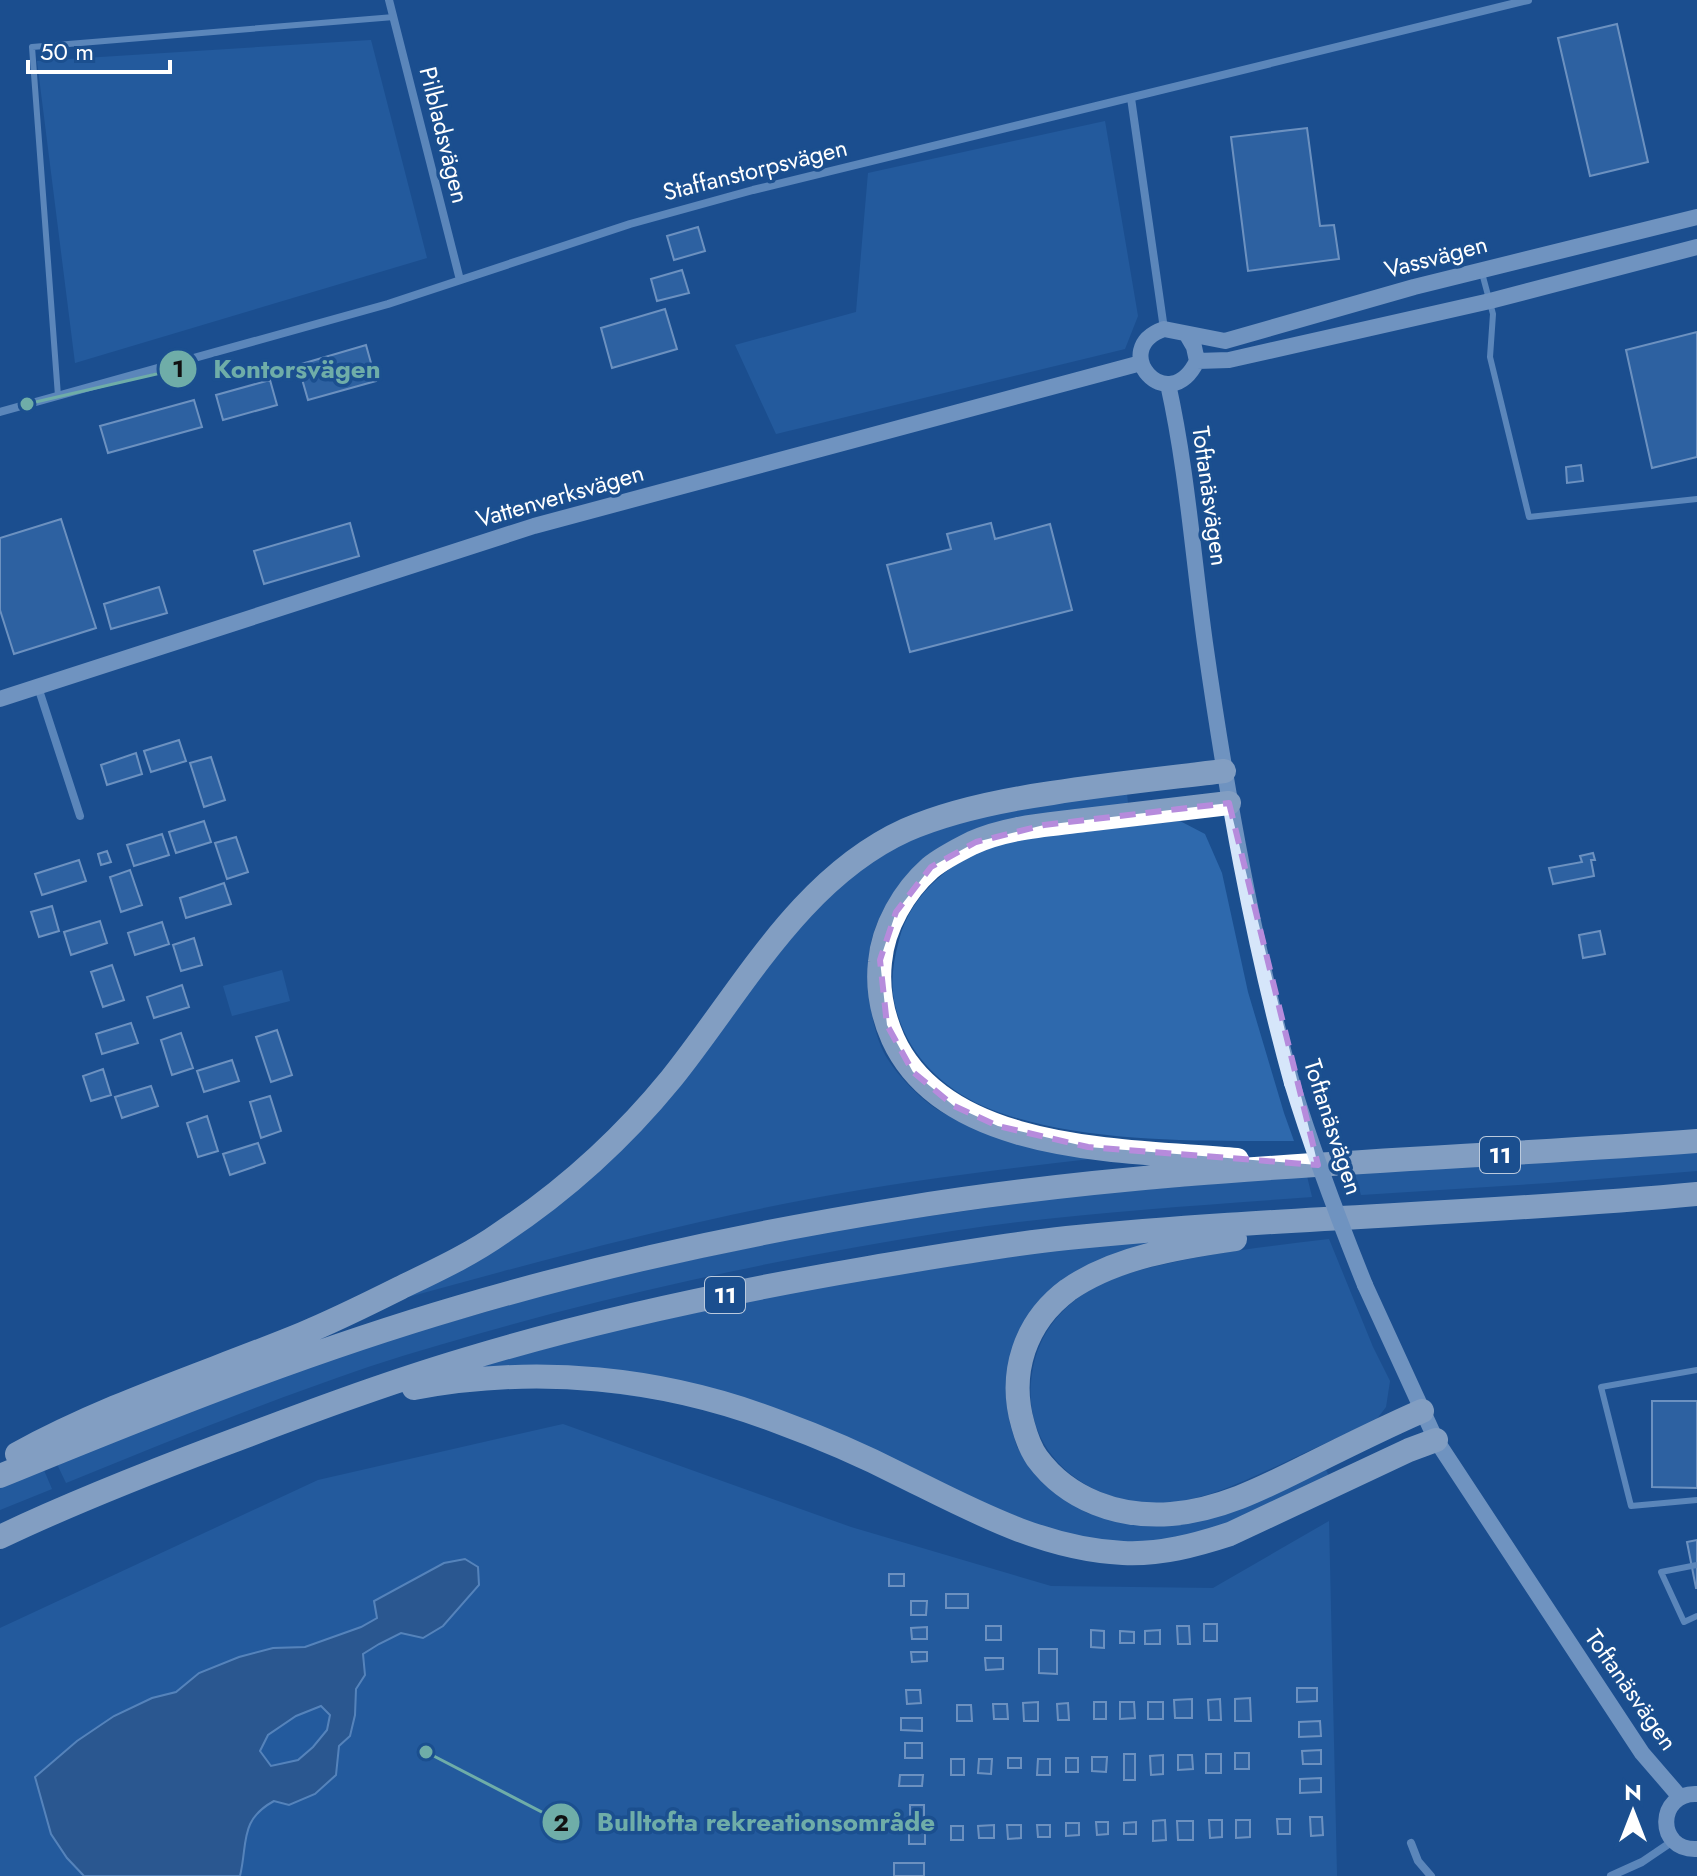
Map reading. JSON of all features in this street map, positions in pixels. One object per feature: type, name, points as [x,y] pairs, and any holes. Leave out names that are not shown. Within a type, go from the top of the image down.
[{"type":"highway","points":[[0,1463],[130,1401],[372,1303],[454,1262],[517,1223],[615,1142],[685,1061],[808,903],[835,877],[884,842],[933,820],[990,804],[1077,789],[1224,771]]},
{"type":"highway","points":[[1229,803],[1007,831],[953,853],[931,867],[910,890],[896,912],[885,937],[880,960],[881,1004],[895,1043],[919,1079],[954,1106],[998,1126],[1088,1147],[1303,1166]]},
{"type":"highway","name":"11","points":[[0,1476],[170,1406],[307,1356],[458,1307],[556,1279],[779,1230],[908,1207],[1066,1186],[1303,1166],[1546,1153],[1697,1141]]},
{"type":"highway","name":"11","points":[[0,1537],[147,1473],[353,1396],[470,1358],[669,1306],[956,1253],[1065,1238],[1697,1194]]},
{"type":"highway","points":[[1422,1411],[1254,1493],[1203,1509],[1142,1515],[1116,1511],[1069,1490],[1035,1456],[1019,1411],[1019,1363],[1031,1333],[1051,1306],[1068,1291],[1090,1277],[1140,1258],[1253,1237],[1383,1224],[1486,1209]]},
{"type":"highway","points":[[235,1440],[348,1403],[454,1382],[556,1376],[620,1381],[688,1393],[750,1411],[848,1451],[1008,1526],[1069,1545],[1125,1553],[1173,1549],[1230,1534],[1436,1440]]},
{"type":"street","name":"Pilbladsvägen","points":[[389,0],[460,280]]},
{"type":"street","name":"Staffanstorpsvägen","points":[[0,412],[388,304],[630,224],[753,190],[1528,0]]},
{"type":"street","points":[[1131,98],[1164,329]]},
{"type":"street","name":"Vassvägen","points":[[1187,335],[1225,341],[1414,287],[1697,217]]},
{"type":"street","points":[[1197,361],[1229,360],[1490,301],[1697,247]]},
{"type":"street","points":[[1164,329],[1187,335],[1197,361],[1186,377],[1178,383],[1168,384],[1148,377],[1141,363],[1144,343],[1155,332],[1164,329]]},
{"type":"street","name":"Vattenverksvägen","points":[[0,699],[534,526],[1141,363]]},
{"type":"street","name":"Toftanäsvägen","points":[[1168,384],[1176,421],[1229,803],[1251,914],[1309,1140],[1365,1285],[1436,1440],[1642,1753],[1689,1795],[1671,1805],[1666,1817],[1667,1830],[1673,1841]]},
{"type":"street","points":[[38,687],[80,816]]},
{"type":"street","points":[[1611,1876],[1642,1862],[1673,1841],[1682,1847],[1697,1849]]},
{"type":"street","points":[[1411,1843],[1418,1861],[1431,1876]]},
{"type":"lane","points":[[58,396],[32,47],[394,17]]},
{"type":"lane","points":[[1481,270],[1493,314],[1490,357],[1529,517],[1697,499]]},
{"type":"lane","points":[[1697,1370],[1601,1387],[1631,1506],[1697,1500]]},
{"type":"lane","points":[[1697,1565],[1661,1572],[1684,1622],[1697,1616]]},
{"type":"highlighted area","points":[[1229,803],[1318,1165],[1088,1147],[998,1126],[954,1106],[913,1072],[887,1025],[880,960],[896,912],[931,867],[976,842],[1044,825]]},
{"type":"shaded area","points":[[371,40],[427,258],[75,363],[37,61]]},
{"type":"shaded area","points":[[1105,121],[1138,316],[1125,349],[776,434],[735,345],[856,312],[868,173]]},
{"type":"shaded area","points":[[1127,793],[1128,804],[1011,819],[966,833],[945,844],[913,869],[888,902],[876,926],[869,955],[869,989],[878,1038],[894,1068],[920,1096],[952,1117],[1099,1158],[917,1181],[757,1209],[604,1245],[401,1299],[495,1250],[765,971],[802,925],[855,872],[914,837],[1002,811]]},
{"type":"shaded area","points":[[1180,821],[1205,834],[1222,873],[1248,992],[1294,1141],[1136,1138],[1056,1128],[983,1106],[939,1078],[907,1038],[895,1005],[893,989],[899,940],[905,923],[924,892],[951,868],[1000,844]]},
{"type":"shaded area","points":[[282,970],[290,1001],[232,1016],[223,986]]},
{"type":"shaded area","points":[[1697,1150],[1697,1171],[1548,1183],[1361,1195],[1355,1174]]},
{"type":"shaded area","points":[[1307,1176],[1312,1197],[1042,1219],[952,1231],[752,1267],[653,1289],[554,1313],[368,1367],[66,1483],[57,1464],[140,1428],[363,1347],[597,1280],[839,1229],[1071,1196]]},
{"type":"shaded area","points":[[1329,1239],[1390,1381],[1386,1407],[1376,1420],[1234,1485],[1204,1496],[1173,1502],[1130,1501],[1105,1494],[1063,1467],[1047,1448],[1036,1426],[1031,1401],[1034,1362],[1048,1329],[1082,1295],[1120,1276],[1161,1265]]},
{"type":"shaded area","points":[[1170,1240],[1061,1284],[1007,1401],[1017,1447],[1030,1468],[1065,1499],[1087,1513],[1110,1520],[1325,1468],[1329,1476],[1223,1525],[1167,1541],[1105,1541],[1045,1528],[798,1419],[460,1372],[599,1334],[809,1288],[1068,1248]]},
{"type":"shaded area","points":[[563,1424],[851,1527],[1051,1586],[1213,1588],[1329,1521],[1337,1876],[0,1876],[0,1628],[318,1480]]},
{"type":"shaded area","points":[[43,1468],[52,1489],[0,1510],[0,1487]]},
{"type":"shaded area","points":[[465,1559],[478,1567],[479,1585],[443,1626],[423,1638],[401,1633],[363,1654],[365,1675],[356,1689],[350,1736],[339,1746],[336,1775],[315,1794],[289,1805],[274,1801],[255,1816],[247,1833],[240,1876],[84,1876],[67,1858],[51,1834],[35,1777],[77,1741],[114,1716],[152,1698],[176,1692],[199,1673],[239,1657],[273,1648],[305,1647],[361,1627],[377,1618],[374,1601],[444,1563]],"holes":[[[321,1706],[330,1715],[327,1730],[298,1760],[271,1766],[260,1751],[268,1735],[296,1716]]]},
{"type":"building","points":[[1617,24],[1648,162],[1590,176],[1558,38]]},
{"type":"building","points":[[1307,128],[1320,226],[1334,225],[1339,259],[1248,271],[1231,137]]},
{"type":"building","points":[[698,227],[705,251],[674,260],[667,236]]},
{"type":"building","points":[[682,270],[689,293],[657,301],[651,279]]},
{"type":"building","points":[[665,309],[677,349],[612,368],[601,328]]},
{"type":"building","points":[[1697,332],[1697,457],[1652,468],[1626,350]]},
{"type":"building","points":[[366,345],[376,381],[308,400],[298,365]]},
{"type":"building","points":[[270,380],[277,405],[223,420],[216,395]]},
{"type":"building","points":[[194,400],[202,427],[108,453],[100,426]]},
{"type":"building","points":[[1581,465],[1583,481],[1567,483],[1566,467]]},
{"type":"building","points":[[61,519],[96,628],[14,654],[0,610],[0,538]]},
{"type":"building","points":[[350,523],[359,556],[264,584],[254,551]]},
{"type":"building","points":[[991,523],[995,539],[1050,524],[1072,610],[910,652],[887,565],[951,549],[947,534]]},
{"type":"building","points":[[159,587],[167,613],[111,629],[104,604]]},
{"type":"building","points":[[179,740],[186,761],[151,772],[144,751]]},
{"type":"building","points":[[136,753],[142,774],[107,785],[101,765]]},
{"type":"building","points":[[211,757],[225,800],[204,807],[190,763]]},
{"type":"building","points":[[204,821],[211,842],[176,853],[169,832]]},
{"type":"building","points":[[162,834],[169,855],[134,866],[127,845]]},
{"type":"building","points":[[236,837],[248,872],[227,879],[215,843]]},
{"type":"building","points":[[107,851],[111,862],[101,865],[98,854]]},
{"type":"building","points":[[1593,853],[1594,876],[1553,884],[1549,868],[1582,862],[1580,856]]},
{"type":"building","points":[[79,860],[86,881],[42,895],[35,874]]},
{"type":"building","points":[[130,870],[142,905],[121,912],[110,877]]},
{"type":"building","points":[[224,883],[231,904],[186,918],[180,898]]},
{"type":"building","points":[[52,906],[59,931],[39,937],[31,912]]},
{"type":"building","points":[[100,921],[107,943],[71,955],[64,932]]},
{"type":"building","points":[[162,922],[169,944],[135,955],[128,933]]},
{"type":"building","points":[[1600,931],[1605,954],[1583,958],[1579,935]]},
{"type":"building","points":[[194,938],[202,965],[181,971],[173,945]]},
{"type":"building","points":[[112,965],[124,1000],[103,1007],[91,972]]},
{"type":"building","points":[[182,985],[189,1007],[154,1018],[147,997]]},
{"type":"building","points":[[131,1023],[138,1043],[102,1054],[96,1034]]},
{"type":"building","points":[[277,1030],[292,1075],[271,1082],[256,1037]]},
{"type":"building","points":[[181,1033],[193,1068],[172,1075],[161,1040]]},
{"type":"building","points":[[232,1060],[239,1081],[204,1092],[197,1071]]},
{"type":"building","points":[[103,1069],[111,1095],[91,1101],[83,1076]]},
{"type":"building","points":[[151,1086],[158,1106],[122,1118],[115,1097]]},
{"type":"building","points":[[270,1096],[281,1131],[261,1138],[250,1102]]},
{"type":"building","points":[[207,1116],[218,1151],[198,1157],[187,1123]]},
{"type":"building","points":[[258,1143],[265,1163],[230,1175],[223,1154]]},
{"type":"building","points":[[1652,1401],[1697,1401],[1697,1488],[1652,1487]]},
{"type":"building","points":[[1697,1540],[1697,1588],[1696,1588],[1687,1542]]},
{"type":"building","points":[[889,1574],[904,1574],[904,1586],[889,1586]]},
{"type":"building","points":[[946,1594],[968,1594],[968,1608],[946,1608]]},
{"type":"building","points":[[911,1601],[927,1601],[926,1615],[911,1615]]},
{"type":"building","points":[[1204,1624],[1217,1624],[1217,1641],[1204,1641]]},
{"type":"building","points":[[986,1626],[1001,1626],[1001,1640],[986,1640]]},
{"type":"building","points":[[1177,1626],[1189,1626],[1190,1644],[1178,1644]]},
{"type":"building","points":[[927,1627],[927,1639],[912,1639],[911,1628]]},
{"type":"building","points":[[1091,1630],[1104,1631],[1104,1648],[1091,1647]]},
{"type":"building","points":[[1160,1630],[1160,1644],[1145,1644],[1145,1631]]},
{"type":"building","points":[[1120,1631],[1134,1632],[1134,1643],[1120,1643]]},
{"type":"building","points":[[1039,1649],[1057,1649],[1057,1674],[1039,1673]]},
{"type":"building","points":[[911,1652],[927,1652],[927,1661],[912,1662]]},
{"type":"building","points":[[985,1658],[1003,1658],[1003,1669],[986,1670]]},
{"type":"building","points":[[1297,1688],[1317,1688],[1317,1701],[1297,1702]]},
{"type":"building","points":[[906,1690],[920,1690],[921,1703],[907,1704]]},
{"type":"building","points":[[1250,1698],[1251,1721],[1235,1721],[1235,1699]]},
{"type":"building","points":[[1192,1699],[1192,1718],[1175,1718],[1174,1700]]},
{"type":"building","points":[[1220,1699],[1221,1720],[1209,1720],[1208,1700]]},
{"type":"building","points":[[1038,1702],[1038,1721],[1024,1721],[1023,1703]]},
{"type":"building","points":[[1094,1702],[1106,1702],[1106,1719],[1094,1719]]},
{"type":"building","points":[[1120,1702],[1134,1702],[1135,1718],[1120,1719]]},
{"type":"building","points":[[1148,1702],[1163,1702],[1163,1719],[1148,1719]]},
{"type":"building","points":[[1068,1703],[1069,1720],[1058,1720],[1057,1704]]},
{"type":"building","points":[[993,1704],[1007,1704],[1008,1719],[994,1719]]},
{"type":"building","points":[[957,1705],[971,1705],[972,1721],[957,1721]]},
{"type":"building","points":[[901,1718],[922,1718],[922,1731],[901,1730]]},
{"type":"building","points":[[1320,1721],[1321,1736],[1299,1737],[1299,1722]]},
{"type":"building","points":[[905,1743],[922,1743],[922,1758],[905,1758]]},
{"type":"building","points":[[1321,1750],[1321,1764],[1303,1764],[1302,1751]]},
{"type":"building","points":[[1235,1753],[1249,1753],[1249,1769],[1235,1769]]},
{"type":"building","points":[[1124,1754],[1135,1754],[1135,1780],[1124,1780]]},
{"type":"building","points":[[1206,1754],[1221,1754],[1221,1773],[1206,1773]]},
{"type":"building","points":[[1163,1755],[1163,1774],[1151,1775],[1150,1756]]},
{"type":"building","points":[[1178,1755],[1192,1755],[1193,1769],[1178,1770]]},
{"type":"building","points":[[1092,1757],[1107,1757],[1106,1772],[1092,1771]]},
{"type":"building","points":[[1008,1758],[1021,1758],[1021,1768],[1008,1768]]},
{"type":"building","points":[[1066,1758],[1078,1758],[1078,1772],[1066,1772]]},
{"type":"building","points":[[951,1759],[964,1759],[964,1775],[951,1775]]},
{"type":"building","points":[[979,1759],[992,1759],[991,1774],[978,1773]]},
{"type":"building","points":[[1038,1759],[1050,1759],[1050,1775],[1037,1775]]},
{"type":"building","points":[[900,1775],[923,1775],[922,1786],[899,1786]]},
{"type":"building","points":[[1321,1778],[1321,1792],[1300,1793],[1300,1779]]},
{"type":"building","points":[[910,1805],[924,1805],[924,1820],[910,1820]]},
{"type":"building","points":[[1310,1817],[1322,1817],[1323,1835],[1311,1836]]},
{"type":"building","points":[[1277,1819],[1290,1819],[1290,1834],[1278,1834]]},
{"type":"building","points":[[1165,1820],[1166,1840],[1153,1841],[1153,1821]]},
{"type":"building","points":[[1209,1820],[1222,1820],[1222,1837],[1210,1838]]},
{"type":"building","points":[[1236,1820],[1250,1820],[1250,1837],[1236,1838]]},
{"type":"building","points":[[1177,1821],[1193,1821],[1193,1840],[1178,1840]]},
{"type":"building","points":[[1096,1822],[1108,1822],[1108,1834],[1097,1835]]},
{"type":"building","points":[[1136,1822],[1136,1834],[1124,1834],[1124,1823]]},
{"type":"building","points":[[1066,1823],[1079,1823],[1079,1835],[1066,1836]]},
{"type":"building","points":[[994,1825],[994,1838],[979,1838],[978,1826]]},
{"type":"building","points":[[1007,1825],[1021,1825],[1021,1838],[1008,1839]]},
{"type":"building","points":[[1037,1825],[1050,1825],[1050,1837],[1038,1837]]},
{"type":"building","points":[[951,1826],[963,1826],[963,1840],[951,1840]]},
{"type":"building","points":[[909,1828],[925,1828],[925,1844],[909,1844]]},
{"type":"building","points":[[894,1863],[924,1863],[924,1876],[894,1876]]},
{"type":"place","name":"Kontorsvägen","points":[[27,404]]},
{"type":"place","name":"Bulltofta rekreationsområde","points":[[426,1752]]}]
